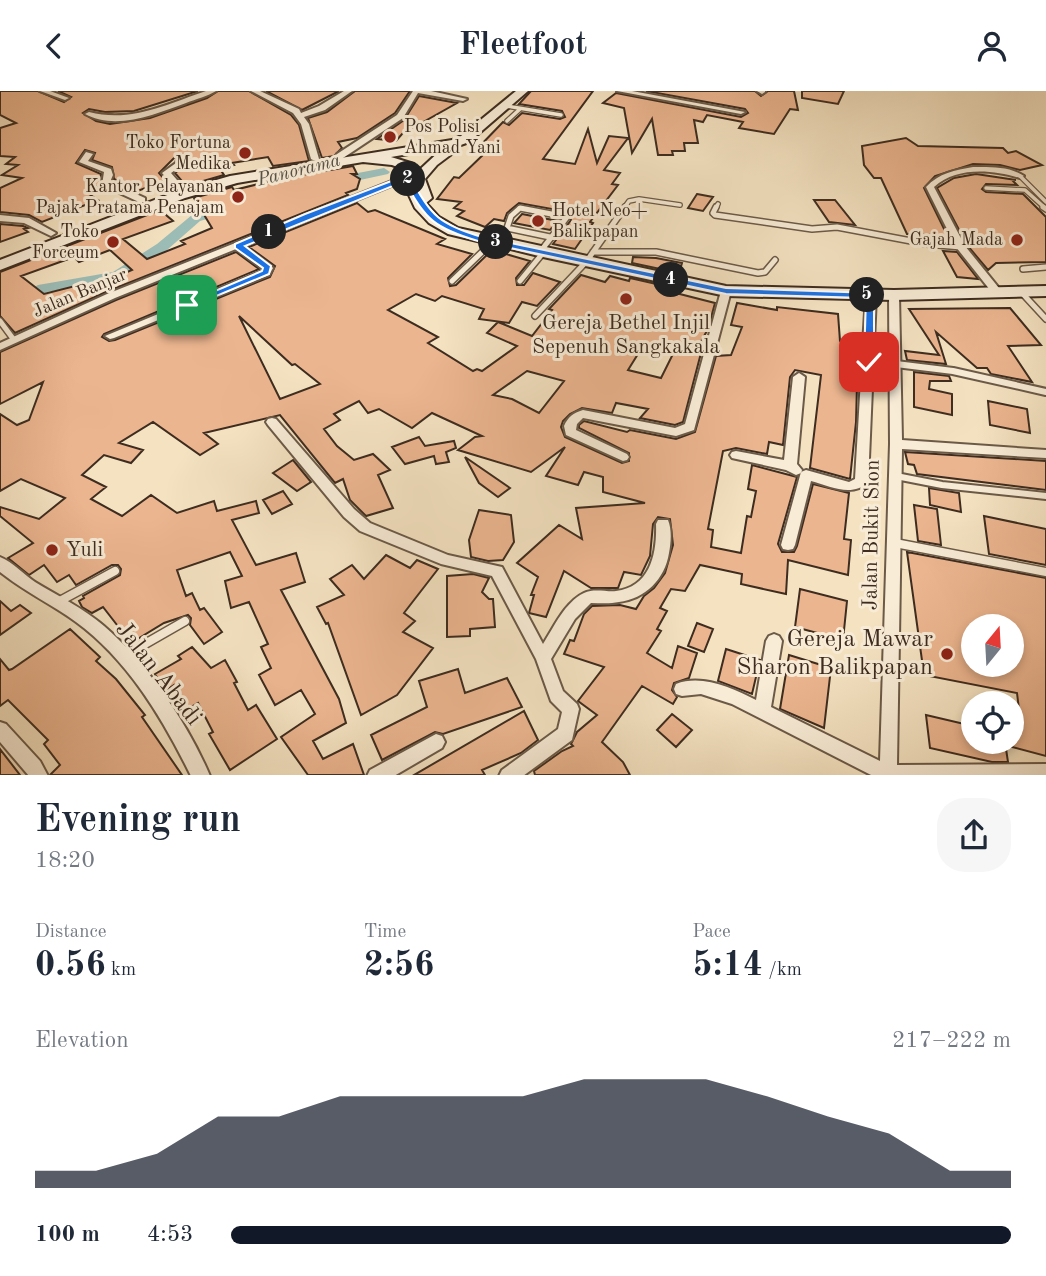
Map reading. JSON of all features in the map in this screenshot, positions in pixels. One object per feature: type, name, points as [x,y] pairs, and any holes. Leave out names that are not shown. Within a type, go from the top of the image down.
[{"type":"main road","points":[[426,209],[427,203],[418,179],[421,159],[506,91]]},
{"type":"main road","points":[[367,159],[421,159],[465,138],[523,91]]},
{"type":"main road","points":[[380,150],[421,159]]},
{"type":"main road","points":[[0,265],[179,187],[240,171],[380,150],[404,153],[421,159]]},
{"type":"main road","points":[[0,254],[51,233],[235,179],[404,153]]},
{"type":"main road","points":[[421,159],[420,205],[434,220],[453,231],[542,253],[589,257],[726,291],[871,295],[1046,291]]},
{"type":"street","points":[[43,91],[65,98]]},
{"type":"street","points":[[89,114],[106,120],[132,116],[213,91]]},
{"type":"street","points":[[254,91],[296,111],[305,124],[315,159]]},
{"type":"street","points":[[299,116],[322,108],[349,91]]},
{"type":"street","points":[[340,156],[400,116],[418,91],[463,99]]},
{"type":"street","points":[[620,91],[741,112]]},
{"type":"street","points":[[89,154],[83,162],[108,171],[109,175],[104,182],[106,184],[147,203]]},
{"type":"street","points":[[179,187],[166,173],[180,164],[181,159]]},
{"type":"street","name":"Jalan Banjar","points":[[0,347],[111,296],[308,215],[421,159]]},
{"type":"street","points":[[998,293],[961,247],[930,187],[933,182],[981,168],[1020,176]]},
{"type":"street","points":[[0,218],[26,220],[51,233]]},
{"type":"street","points":[[110,337],[266,272],[268,268],[238,246]]},
{"type":"street","points":[[623,457],[570,432],[569,427],[576,417],[583,414],[676,432],[690,427],[726,291]]},
{"type":"street","points":[[736,455],[790,466],[806,475],[850,487],[861,482],[871,295]]},
{"type":"street","name":"Jalan Bukit Sion","points":[[888,775],[895,543],[894,475],[897,444],[894,295]]},
{"type":"street","points":[[790,466],[799,377]]},
{"type":"street","points":[[272,422],[349,513],[365,527],[446,559],[497,571],[543,658],[557,696],[571,709],[566,734],[508,775]]},
{"type":"street","points":[[897,444],[1046,454]]},
{"type":"street","points":[[788,545],[806,475]]},
{"type":"street","points":[[543,658],[570,615],[587,598],[627,595],[655,576],[666,548],[663,524]]},
{"type":"street","name":"Jalan Abadi","points":[[0,563],[27,586],[81,617],[122,657],[182,739],[201,775]]},
{"type":"street","points":[[762,711],[774,641]]},
{"type":"street","points":[[682,689],[701,687],[736,698],[888,775],[1046,773]]},
{"type":"street","points":[[0,730],[39,775]]},
{"type":"street","points":[[376,775],[436,742]]},
{"type":"lane","points":[[506,106],[561,115]]},
{"type":"lane","points":[[507,121],[520,109]]},
{"type":"lane","points":[[1020,176],[1046,202]]},
{"type":"lane","points":[[986,188],[1025,190],[1046,209]]},
{"type":"lane","points":[[535,316],[589,257],[631,199],[680,205]]},
{"type":"lane","points":[[718,204],[712,213],[715,215],[812,229],[837,227],[927,244],[961,247]]},
{"type":"lane","points":[[452,281],[494,242],[507,228],[511,216],[520,208],[568,218],[558,234],[550,237],[507,228]]},
{"type":"lane","points":[[520,281],[542,253],[550,237]]},
{"type":"lane","points":[[589,257],[656,252],[758,273],[765,272],[775,260]]},
{"type":"lane","points":[[1023,269],[1046,267]]},
{"type":"lane","points":[[1022,293],[1046,319]]},
{"type":"lane","points":[[0,321],[14,340]]},
{"type":"lane","points":[[895,364],[953,371],[1046,392]]},
{"type":"lane","points":[[894,475],[943,485],[1046,496]]},
{"type":"lane","points":[[895,543],[1046,572]]},
{"type":"lane","points":[[56,603],[115,572]]},
{"type":"lane","points":[[122,657],[185,621]]},
{"type":"building","points":[[0,91],[38,91],[64,102],[71,97],[58,91],[198,91],[134,111],[105,112],[89,109],[83,113],[96,121],[110,124],[150,118],[207,98],[218,91],[249,91],[291,115],[299,125],[309,161],[273,166],[268,157],[232,163],[234,165],[220,169],[224,175],[186,186],[175,173],[187,164],[186,155],[178,154],[159,173],[165,180],[138,191],[114,179],[112,167],[92,160],[95,153],[85,150],[76,163],[101,174],[99,185],[86,192],[98,200],[42,222],[29,215],[0,212],[0,188],[22,178],[2,175],[18,165],[6,164],[15,157],[0,156],[0,128],[16,123],[0,115]]},
{"type":"building","points":[[266,91],[339,91],[302,110]]},
{"type":"building","points":[[355,91],[410,91],[395,113],[357,138],[338,142],[342,148],[334,156],[322,158],[308,118],[327,112]]},
{"type":"building","points":[[531,91],[593,91],[543,159],[575,164],[588,129],[597,163],[609,136],[628,138],[604,170],[620,173],[612,184],[618,185],[590,222],[593,223],[575,249],[553,244],[571,220],[569,212],[519,203],[507,213],[504,221],[494,219],[485,227],[457,216],[464,211],[454,208],[461,202],[437,199],[454,177],[459,178],[487,151],[477,149],[503,122],[509,125],[522,113],[560,119],[565,117],[562,111],[519,104]]},
{"type":"building","points":[[646,91],[755,91],[761,96],[768,91],[794,91],[798,110],[790,109],[774,134],[739,128],[743,122],[707,115],[703,122],[694,120],[698,143],[684,143],[685,151],[672,151],[673,155],[658,155],[652,119],[632,153],[624,108],[603,103],[616,93],[741,117],[748,113],[745,109]]},
{"type":"building","points":[[802,91],[844,91],[838,104],[802,98]]},
{"type":"building","points":[[419,96],[457,103],[402,134],[396,141],[377,139],[404,120]]},
{"type":"building","points":[[906,138],[918,146],[1003,148],[1008,153],[1016,151],[1042,165],[1020,170],[1000,165],[973,164],[935,176],[924,188],[950,241],[937,240],[935,235],[907,234],[881,178],[874,178],[864,165],[862,146]]},
{"type":"building","points":[[353,166],[357,174],[352,174],[360,179],[357,189],[346,193],[348,195],[106,292],[15,333],[0,316],[0,272],[160,210],[173,221],[123,239],[147,259],[185,244],[181,241],[212,228],[194,198],[232,187],[234,190]],"holes":[[[110,250],[132,270],[93,287],[90,284],[78,289],[75,286],[44,294],[21,276],[74,257],[79,262]]]},
{"type":"building","points":[[976,174],[1016,180],[1012,180],[1017,185],[986,184],[982,189],[986,192],[1023,194],[1046,217],[1046,262],[996,263],[988,270],[967,245],[937,188],[954,178]]},
{"type":"building","points":[[697,194],[713,197],[703,211],[688,208]]},
{"type":"building","points":[[814,200],[835,200],[855,225],[829,222]]},
{"type":"building","points":[[357,203],[368,212],[375,210],[445,239],[437,244],[472,254],[448,278],[450,286],[456,285],[492,250],[530,261],[516,278],[517,285],[524,285],[533,273],[560,282],[537,306],[522,302],[509,323],[479,319],[484,309],[442,296],[435,301],[416,294],[388,310],[438,337],[428,343],[473,371],[482,371],[517,346],[487,333],[498,322],[532,336],[552,310],[549,309],[581,275],[605,282],[610,276],[629,281],[630,278],[674,288],[672,292],[715,303],[708,329],[695,352],[701,353],[683,422],[675,425],[640,418],[648,409],[616,403],[612,413],[582,408],[563,421],[561,427],[565,437],[622,463],[629,461],[629,453],[579,428],[579,425],[584,421],[627,432],[630,430],[676,439],[695,432],[716,356],[731,355],[742,327],[731,325],[737,303],[777,310],[777,307],[838,314],[840,341],[858,344],[854,383],[857,384],[856,422],[850,479],[810,468],[821,375],[795,370],[790,377],[783,445],[769,442],[767,454],[736,448],[723,451],[708,529],[713,530],[711,547],[741,553],[747,516],[751,517],[756,491],[748,489],[752,465],[797,477],[778,544],[782,552],[794,552],[797,546],[813,484],[849,493],[844,539],[851,540],[848,575],[788,560],[786,594],[741,584],[742,574],[700,565],[685,591],[671,589],[660,608],[667,611],[657,629],[661,631],[647,653],[672,668],[678,646],[697,653],[689,678],[674,683],[672,690],[677,697],[673,704],[642,686],[602,742],[623,762],[630,775],[535,775],[534,771],[573,746],[571,744],[577,732],[597,715],[578,701],[604,667],[564,654],[570,640],[574,641],[584,614],[592,606],[620,605],[636,609],[644,596],[654,588],[665,573],[673,545],[670,519],[658,517],[653,524],[650,556],[641,575],[624,572],[618,588],[591,588],[564,571],[546,617],[529,613],[534,595],[531,595],[538,577],[517,563],[559,525],[582,539],[576,508],[645,503],[603,492],[603,477],[584,472],[578,485],[546,476],[565,447],[531,472],[458,450],[475,437],[482,436],[432,413],[412,428],[379,409],[368,413],[359,401],[334,414],[340,420],[324,429],[337,446],[354,460],[373,454],[390,470],[378,475],[393,508],[366,516],[350,500],[343,479],[335,483],[280,415],[204,433],[218,444],[200,455],[153,422],[119,443],[143,450],[131,463],[104,455],[82,475],[106,487],[91,499],[122,516],[151,495],[177,513],[214,501],[217,511],[256,501],[259,513],[232,520],[256,565],[296,553],[305,582],[281,590],[339,699],[346,723],[313,741],[323,759],[353,744],[364,775],[308,775],[281,737],[315,714],[301,690],[275,705],[259,675],[271,668],[261,647],[268,644],[249,602],[231,608],[225,581],[242,576],[230,552],[177,570],[186,596],[192,593],[200,610],[204,608],[222,632],[204,644],[190,625],[191,618],[188,615],[164,623],[131,643],[103,607],[92,613],[82,607],[79,601],[120,575],[121,569],[118,565],[112,565],[76,585],[69,575],[57,582],[44,565],[29,575],[8,558],[33,543],[0,516],[0,507],[39,519],[65,498],[21,479],[0,491],[0,414],[17,425],[29,420],[43,382],[0,404],[0,352],[116,300],[236,252],[259,269],[102,337],[109,341],[115,340],[270,277],[275,266],[249,247]],"holes":[[[239,316],[292,365],[295,364],[320,384],[280,399]],[[643,346],[673,354],[661,378],[628,370]],[[527,371],[564,381],[539,413],[512,399],[493,395]]]},
{"type":"building","name":"Hotel Neo+ Balikpapan","points":[[522,214],[558,221],[550,230],[514,223]]},
{"type":"building","points":[[0,224],[23,226],[28,228],[24,229],[28,232],[0,242]]},
{"type":"building","points":[[943,251],[957,252],[978,279],[957,277]]},
{"type":"building","points":[[633,257],[682,263],[679,273],[632,263]]},
{"type":"building","points":[[1010,308],[1041,345],[1008,346],[1032,382],[991,374],[987,368],[977,368],[936,332],[946,364],[907,360],[905,351],[939,355],[909,309]]},
{"type":"building","points":[[914,372],[949,376],[951,381],[930,381],[929,389],[952,394],[952,415],[914,407]]},
{"type":"building","points":[[988,401],[1027,409],[1030,433],[990,425]]},
{"type":"building","points":[[419,437],[425,446],[454,441],[456,448],[446,452],[449,462],[436,464],[434,456],[405,464],[392,447]]},
{"type":"building","points":[[905,452],[1046,461],[1046,490],[917,474],[914,465],[908,464]]},
{"type":"building","points":[[465,457],[510,488],[498,497],[479,483]]},
{"type":"building","points":[[293,460],[311,482],[297,491],[273,473]]},
{"type":"building","points":[[929,488],[959,493],[961,512],[930,505]]},
{"type":"building","points":[[283,491],[292,504],[272,514],[263,500]]},
{"type":"building","points":[[914,505],[937,509],[941,545],[918,541]]},
{"type":"building","points":[[479,510],[511,515],[514,542],[503,560],[488,561],[471,557],[469,540]]},
{"type":"building","points":[[984,516],[1046,529],[1046,565],[989,554]]},
{"type":"building","points":[[907,552],[1046,578],[1046,756],[1024,750],[1024,691],[1007,691],[924,675]]},
{"type":"building","points":[[386,555],[410,568],[417,560],[438,569],[404,613],[415,621],[403,632],[433,648],[397,695],[361,715],[328,623],[326,624],[317,607],[344,595],[330,579],[352,565],[364,579]]},
{"type":"building","points":[[473,574],[489,578],[482,592],[489,599],[493,599],[495,627],[470,629],[470,636],[447,637],[447,576]]},
{"type":"building","points":[[800,589],[847,601],[843,640],[795,627]]},
{"type":"building","points":[[0,601],[11,611],[20,605],[31,613],[0,635]]},
{"type":"building","points":[[697,623],[713,629],[704,652],[688,646]]},
{"type":"building","points":[[70,629],[100,657],[96,661],[116,679],[145,715],[142,717],[182,775],[50,775],[60,765],[44,744],[48,740],[8,700],[0,706],[0,659],[9,670],[12,669]]},
{"type":"building","points":[[192,647],[211,668],[225,660],[248,710],[256,705],[277,739],[230,770],[209,734],[213,732],[198,703],[186,710],[174,685],[165,691],[155,674],[181,659],[178,656]]},
{"type":"building","points":[[726,649],[760,660],[752,694],[718,681]]},
{"type":"building","points":[[789,655],[831,668],[824,728],[780,709]]},
{"type":"building","points":[[458,669],[465,693],[507,678],[522,707],[443,734],[435,732],[382,760],[371,735],[427,707],[419,681]]},
{"type":"building","points":[[524,711],[538,740],[521,753],[482,770],[485,775],[414,775]]},
{"type":"building","points":[[672,714],[692,730],[676,747],[657,730]]},
{"type":"building","points":[[926,715],[961,723],[961,754],[1007,754],[1008,762],[992,762],[930,748]]},
{"type":"building","points":[[0,749],[20,775],[0,775]]},
{"type":"waterway","name":"Panorama","points":[[332,182],[384,172]]},
{"type":"waterway","name":"Panorama","points":[[0,312],[43,288],[117,275],[162,247],[196,218],[227,209]]},
{"type":"place","name":"Pos Polisi Ahmad Yani","points":[[390,137]]},
{"type":"place","name":"Toko Fortuna Medika","points":[[245,153]]},
{"type":"place","name":"Kantor Pelayanan Pajak Pratama Penajam","points":[[238,197]]},
{"type":"place","name":"Hotel Neo+ Balikpapan","points":[[538,221]]},
{"type":"place","name":"Gajah Mada","points":[[1017,240]]},
{"type":"place","name":"Toko Forceum","points":[[113,242]]},
{"type":"place","name":"Gereja Bethel Injil Sepenuh Sangkakala","points":[[626,299]]},
{"type":"place","name":"Yuli","points":[[52,550]]},
{"type":"place","name":"Gereja Mawar Sharon Balikpapan","points":[[947,654]]},
{"type":"route","points":[[187,305],[267,271],[268,268],[238,246],[308,215],[407,178],[420,205],[434,220],[453,231],[481,239],[726,291],[871,295],[869,362]]}]
